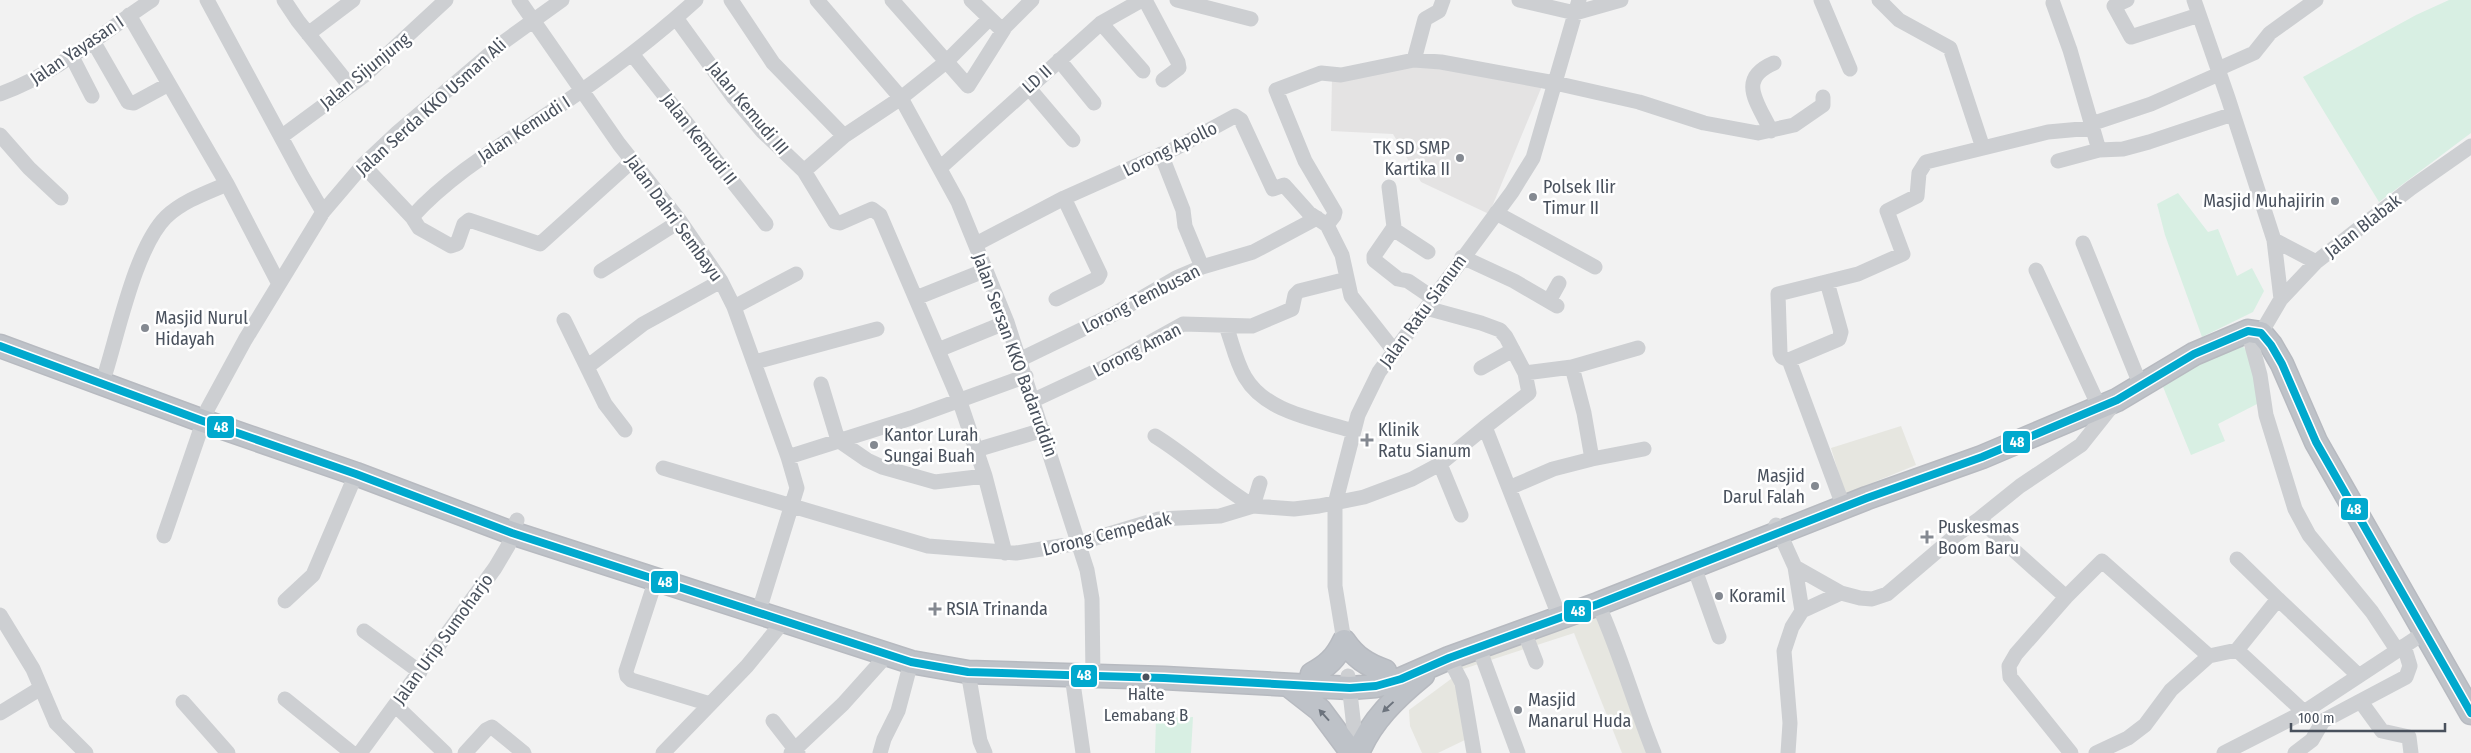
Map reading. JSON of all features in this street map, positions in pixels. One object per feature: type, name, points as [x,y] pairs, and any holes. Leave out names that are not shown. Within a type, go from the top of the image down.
[{"type":"highway","points":[[0,332],[106,371],[205,415],[356,474],[760,607],[783,622],[911,662],[968,672],[1312,674],[1349,682],[1385,671],[1843,504],[2107,400],[2194,354],[2259,328],[2282,364],[2316,442],[2424,634],[2471,713]]},
{"type":"highway","points":[[0,346],[205,415],[656,579],[893,643],[939,653],[1086,672],[1288,685],[1349,682],[1388,684],[1443,661],[1598,604],[1694,566],[1778,529]]},
{"type":"highway","points":[[1312,674],[1331,662],[1338,655],[1344,641],[1369,666],[1385,671]]},
{"type":"highway","points":[[1357,753],[1365,736],[1379,716],[1443,661]]},
{"type":"highway","points":[[1288,685],[1320,710],[1352,753]]},
{"type":"street","name":"Jalan Yayasan I","points":[[0,94],[38,78],[72,57],[152,0]]},
{"type":"street","points":[[207,0],[323,212]]},
{"type":"street","points":[[284,0],[308,34],[350,86]]},
{"type":"street","points":[[308,34],[353,0]]},
{"type":"street","name":"Jalan Sijunjung","points":[[281,137],[376,65],[430,6],[446,0]]},
{"type":"street","name":"Jalan Dahri Sembayu","points":[[519,0],[632,161],[680,221],[721,281],[734,307],[788,457],[796,488],[760,607]]},
{"type":"street","name":"Jalan Serda KKO Usman Ali","points":[[164,536],[205,415],[279,284],[323,212],[363,164],[453,84],[533,20],[562,0]]},
{"type":"street","name":"Jalan Kemudi I","points":[[412,217],[471,164],[582,91],[632,54],[696,0]]},
{"type":"street","points":[[731,0],[773,63],[844,136]]},
{"type":"street","name":"Jalan Sersan KKO Badaruddin","points":[[817,0],[901,98],[958,202],[1021,359],[1087,570],[1092,599],[1086,672],[1083,753]]},
{"type":"street","points":[[892,0],[968,86],[1004,29],[1032,0]]},
{"type":"street","points":[[971,0],[1000,29],[1004,29]]},
{"type":"street","points":[[1144,0],[1180,68],[1163,80]]},
{"type":"street","name":"LD II","points":[[940,168],[1101,23],[1144,0]]},
{"type":"street","points":[[1177,0],[1251,19]]},
{"type":"street","points":[[1414,60],[1425,19],[1439,11],[1443,0]]},
{"type":"street","points":[[1519,0],[1577,6],[1621,0]]},
{"type":"street","points":[[1821,0],[1850,69]]},
{"type":"street","points":[[1879,0],[1899,20],[1950,48],[1983,148]]},
{"type":"street","points":[[2127,0],[2114,6],[2131,37],[2199,15]]},
{"type":"street","points":[[2194,0],[2274,240],[2281,299]]},
{"type":"street","points":[[1827,282],[1841,332],[1839,339],[1789,360],[1782,357],[1780,353],[1778,294],[1869,270],[1903,254],[1888,210],[1917,196],[1919,172],[1926,162],[2048,132],[2092,126],[2152,104],[2254,53],[2270,33],[2316,0]]},
{"type":"street","points":[[2053,3],[2070,50],[2099,150]]},
{"type":"street","name":"Jalan Ratu Sianum","points":[[1344,641],[1335,586],[1335,504],[1353,431],[1370,386],[1462,257],[1496,213],[1533,158],[1577,6]]},
{"type":"street","points":[[129,15],[227,184],[279,284]]},
{"type":"street","name":"Jalan Kemudi III","points":[[676,18],[734,98],[762,131],[804,170],[835,222],[840,223],[869,210],[878,212],[916,298]]},
{"type":"street","points":[[804,170],[844,136],[901,98],[946,62],[989,19]]},
{"type":"street","points":[[1101,23],[1143,71]]},
{"type":"street","points":[[93,41],[128,102],[134,103],[169,84]]},
{"type":"street","name":"Jalan Kemudi II","points":[[632,54],[766,224]]},
{"type":"street","points":[[72,57],[92,96]]},
{"type":"street","points":[[1059,60],[1094,103]]},
{"type":"street","points":[[1395,352],[1351,296],[1342,255],[1322,222],[1334,216],[1335,212],[1305,161],[1277,89],[1321,74],[1341,75],[1414,60],[1441,62],[1555,83],[1639,102],[1730,129],[1758,133],[1791,126],[1807,118],[1823,105],[1823,98]]},
{"type":"street","points":[[1771,130],[1752,84],[1754,76],[1761,68],[1774,63]]},
{"type":"street","points":[[1028,87],[1073,140]]},
{"type":"street","points":[[2058,161],[2099,150],[2123,149],[2233,114]]},
{"type":"street","name":"Lorong Apollo","points":[[976,244],[1064,198],[1238,117],[1273,189],[1284,184],[1302,206],[1322,222]]},
{"type":"street","points":[[0,135],[29,168],[61,198]]},
{"type":"street","name":"Jalan Blabak","points":[[2259,328],[2281,299],[2316,262],[2411,188],[2471,146]]},
{"type":"street","points":[[1161,154],[1183,210],[1185,226],[1202,268]]},
{"type":"street","points":[[363,164],[412,217],[418,228],[451,246],[457,244],[464,224],[469,220],[540,244],[632,161]]},
{"type":"street","points":[[106,371],[137,270],[157,227],[177,208],[227,184]]},
{"type":"street","points":[[1389,187],[1394,221],[1393,229],[1374,256],[1374,260],[1398,279],[1408,281],[1430,303],[1493,326],[1506,337],[1525,373],[1572,367],[1638,348]]},
{"type":"street","points":[[1056,299],[1098,278],[1100,274],[1064,198]]},
{"type":"street","points":[[1496,213],[1595,267]]},
{"type":"street","points":[[600,270],[680,221]]},
{"type":"street","name":"Lorong Tembusan","points":[[1021,359],[1114,314],[1176,278],[1253,252],[1322,222]]},
{"type":"street","points":[[1393,229],[1428,252]]},
{"type":"street","points":[[2274,240],[2316,262]]},
{"type":"street","points":[[2083,243],[2148,377]]},
{"type":"street","points":[[1462,257],[1514,281],[1553,304],[1559,283]]},
{"type":"street","points":[[986,270],[916,298],[960,402],[985,476],[1005,553]]},
{"type":"street","points":[[1795,567],[1841,593],[1872,599],[1887,594],[1955,536],[2020,486],[2081,445],[2107,400],[2036,270]]},
{"type":"street","points":[[734,307],[796,274]]},
{"type":"street","name":"Lorong Aman","points":[[1034,400],[1109,365],[1184,324],[1226,326],[1258,324],[1292,308],[1295,295],[1299,291],[1347,279]]},
{"type":"street","points":[[587,367],[643,324],[721,281]]},
{"type":"street","points":[[564,320],[606,404],[625,430]]},
{"type":"street","points":[[938,350],[1007,322]]},
{"type":"street","points":[[1226,326],[1244,375],[1259,396],[1279,408],[1353,431]]},
{"type":"street","points":[[755,362],[878,328]]},
{"type":"street","points":[[2259,328],[2260,375],[2266,415],[2295,509],[2309,535],[2401,648],[2410,666],[2406,677],[2323,721],[2315,737],[2301,751]]},
{"type":"street","points":[[1481,368],[1513,350]]},
{"type":"street","points":[[1789,360],[1843,504]]},
{"type":"street","points":[[1572,367],[1584,413],[1592,459]]},
{"type":"street","name":"Lorong Cempedak","points":[[663,468],[928,546],[1005,553],[1033,552],[1079,543],[1159,519],[1220,516],[1252,506],[1294,509],[1335,504],[1386,490],[1440,464],[1529,392],[1525,373]]},
{"type":"street","points":[[788,457],[960,402],[1026,376]]},
{"type":"street","points":[[821,384],[838,440],[875,464],[925,480],[946,482],[985,476]]},
{"type":"street","points":[[1485,427],[1556,608]]},
{"type":"street","points":[[976,450],[1043,430]]},
{"type":"street","points":[[1155,436],[1186,456],[1224,488],[1252,506],[1260,483]]},
{"type":"street","points":[[1509,488],[1553,469],[1644,449]]},
{"type":"street","points":[[1440,464],[1461,515]]},
{"type":"street","points":[[285,601],[312,575],[356,474]]},
{"type":"street","points":[[1979,519],[2066,597]]},
{"type":"street","name":"Jalan Urip Sumoharjo","points":[[360,753],[505,552],[514,527]]},
{"type":"street","points":[[1778,529],[1795,567],[1802,611]]},
{"type":"street","points":[[2237,559],[2358,675]]},
{"type":"street","points":[[2071,753],[2010,677],[2009,666],[2016,654],[2066,597],[2104,560],[2209,656]]},
{"type":"street","points":[[1694,566],[1719,637]]},
{"type":"street","points":[[656,579],[626,671],[627,676],[631,680],[710,704]]},
{"type":"street","points":[[1788,753],[1790,723],[1784,651],[1792,627],[1802,611],[1841,593]]},
{"type":"street","points":[[2096,753],[2128,738],[2144,725],[2171,690],[2209,656],[2237,650],[2278,599]]},
{"type":"street","points":[[1598,604],[1609,626],[1622,668],[1654,753]]},
{"type":"street","points":[[0,615],[33,669],[56,723],[86,753]]},
{"type":"street","points":[[663,753],[747,666],[783,622]]},
{"type":"street","points":[[1524,631],[1536,662]]},
{"type":"street","points":[[364,632],[420,672]]},
{"type":"street","points":[[2224,753],[2304,712],[2358,675],[2424,634]]},
{"type":"street","points":[[1479,648],[1518,753]]},
{"type":"street","points":[[2237,650],[2304,712]]},
{"type":"street","points":[[772,721],[795,752],[887,655]]},
{"type":"street","points":[[1443,661],[1462,683],[1474,753]]},
{"type":"street","points":[[880,753],[884,739],[898,711],[911,662]]},
{"type":"street","points":[[968,672],[980,740],[985,753]]},
{"type":"street","points":[[1349,682],[1357,753]]},
{"type":"street","points":[[0,713],[41,688]]},
{"type":"street","points":[[285,699],[352,753]]},
{"type":"street","points":[[183,702],[228,753]]},
{"type":"street","points":[[2361,702],[2382,731],[2408,737],[2411,753]]},
{"type":"street","points":[[395,705],[445,753]]},
{"type":"street","points":[[465,753],[486,730],[492,727],[524,753]]},
{"type":"shaded area","name":"TK SD SMP Kartika II","points":[[1396,65],[1445,67],[1542,86],[1489,214],[1421,182],[1393,134],[1331,131],[1332,78]]},
{"type":"shaded area","points":[[1901,426],[1916,465],[1845,494],[1831,448]]},
{"type":"shaded area","points":[[1596,608],[1649,753],[1622,753],[1574,633],[1457,671],[1455,661]]},
{"type":"shaded area","points":[[1455,676],[1469,738],[1438,753],[1422,753],[1410,726],[1409,710]]},
{"type":"green space","points":[[2449,0],[2471,0],[2471,133],[2379,202],[2303,77],[2416,15]]},
{"type":"green space","points":[[2178,193],[2208,232],[2218,229],[2237,276],[2252,268],[2264,291],[2253,312],[2202,337],[2165,235],[2157,204]]},
{"type":"green space","points":[[2241,345],[2251,354],[2259,403],[2218,424],[2225,441],[2191,455],[2161,382]]},
{"type":"green space","points":[[1193,717],[1191,753],[1155,753],[1156,718]]},
{"type":"transit line","name":"48","points":[[0,346],[203,421],[356,474],[512,533],[911,662],[968,672],[1164,678],[1350,688],[1376,686],[1401,679],[1449,658],[1598,604],[1867,498],[1982,457],[2117,400],[2194,354],[2248,331],[2261,333],[2271,345],[2282,364],[2316,442],[2471,713]]},
{"type":"place","name":"TK SD SMP Kartika II","points":[[1460,158]]},
{"type":"place","name":"Polsek Ilir Timur II","points":[[1533,197]]},
{"type":"place","name":"Masjid Muhajirin","points":[[2335,201]]},
{"type":"place","name":"Masjid Nurul Hidayah","points":[[145,328]]},
{"type":"place","name":"Klinik Ratu Sianum","points":[[1367,440]]},
{"type":"place","name":"Kantor Lurah Sungai Buah","points":[[874,445]]},
{"type":"place","name":"Masjid Darul Falah","points":[[1815,486]]},
{"type":"place","name":"Puskesmas Boom Baru","points":[[1927,537]]},
{"type":"place","name":"Koramil","points":[[1719,596]]},
{"type":"place","name":"RSIA Trinanda","points":[[935,609]]},
{"type":"place","name":"Halte Lemabang B","points":[[1146,677]]},
{"type":"place","name":"Masjid Manarul Huda","points":[[1518,710]]}]
